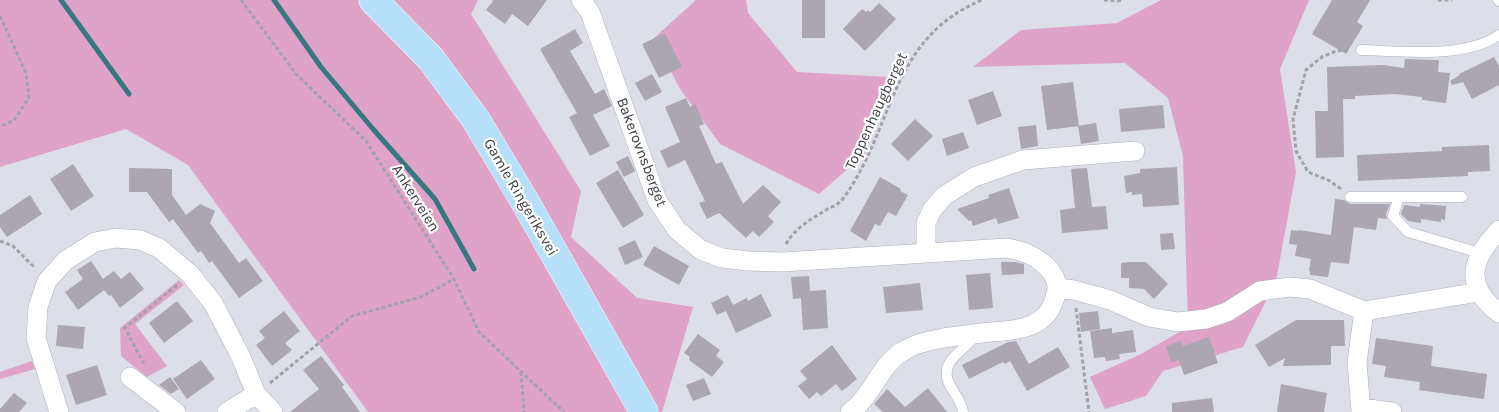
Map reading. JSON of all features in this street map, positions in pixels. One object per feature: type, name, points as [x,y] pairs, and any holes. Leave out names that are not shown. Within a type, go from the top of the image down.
[{"type":"main road","name":"Gamle Ringeriksvei","points":[[373,0],[431,59],[476,120],[524,200],[644,412]]},
{"type":"street","name":"Bakerovnsberget","points":[[581,0],[590,12],[657,200],[677,230],[701,250],[722,258],[783,262],[1007,248],[1027,252],[1042,262],[1066,289]]},
{"type":"street","points":[[926,253],[926,223],[932,210],[944,196],[974,177],[1023,160],[1135,151]]},
{"type":"street","points":[[1499,230],[1480,253],[1475,267],[1475,281],[1478,292],[1499,313]]},
{"type":"street","points":[[59,412],[36,338],[38,307],[48,281],[66,260],[95,242],[116,238],[140,240],[159,248],[190,274],[214,303],[241,357],[256,394],[273,412]]},
{"type":"street","points":[[850,412],[861,402],[888,363],[903,350],[916,344],[976,334],[1015,330],[1034,323],[1044,317],[1066,289],[1110,300],[1149,317],[1178,322],[1206,319],[1227,312],[1260,291],[1290,287],[1310,289],[1364,311],[1478,292]]},
{"type":"street","points":[[1364,311],[1357,362],[1361,410],[1392,412]]},
{"type":"street","points":[[130,377],[176,412]]},
{"type":"street","points":[[227,412],[256,394]]},
{"type":"lane","points":[[1360,50],[1444,52],[1463,49],[1499,34]]},
{"type":"lane","points":[[1399,196],[1393,216],[1408,232],[1480,253]]},
{"type":"lane","points":[[1350,197],[1462,197]]},
{"type":"lane","points":[[963,412],[962,404],[948,382],[946,375],[952,358],[971,342],[976,334]]},
{"type":"path","name":"Ankerveien","points":[[241,0],[296,74],[366,141],[454,279],[479,332],[564,412]]},
{"type":"path","name":"Toppenhaugberget","points":[[783,262],[784,247],[793,232],[806,222],[840,203],[856,180],[873,146],[894,91],[909,61],[928,36],[953,15],[982,0]]},
{"type":"path","points":[[1104,0],[1118,2],[1121,0]]},
{"type":"path","points":[[1438,0],[1452,0]]},
{"type":"path","points":[[0,16],[26,72],[29,98],[14,120],[0,127]]},
{"type":"path","points":[[1350,197],[1328,180],[1308,172],[1296,151],[1293,119],[1306,70],[1322,57],[1336,51],[1360,50]]},
{"type":"path","points":[[0,241],[13,246],[48,281]]},
{"type":"path","points":[[148,390],[144,364],[125,328],[190,274]]},
{"type":"path","points":[[256,394],[352,316],[421,297],[454,279]]},
{"type":"path","points":[[1066,289],[1089,412]]},
{"type":"path","points":[[522,371],[524,412]]},
{"type":"shaded area","points":[[0,0],[478,0],[471,14],[581,191],[571,237],[637,298],[693,307],[662,412],[368,412],[188,165],[126,129],[0,167]]},
{"type":"shaded area","points":[[696,0],[746,0],[748,13],[797,72],[888,77],[866,153],[819,194],[720,144],[680,89],[654,38]]},
{"type":"shaded area","points":[[1161,0],[1309,0],[1280,69],[1296,172],[1276,281],[1243,347],[1163,371],[1146,396],[1105,409],[1090,377],[1141,354],[1188,327],[1183,156],[1168,98],[1125,63],[973,67],[1021,30],[1117,23]]},
{"type":"shaded area","points":[[179,280],[184,285],[135,324],[167,366],[147,377],[121,356],[120,328]]},
{"type":"shaded area","points":[[32,361],[35,369],[0,379],[0,372]]},
{"type":"building","points":[[492,0],[547,0],[528,26],[512,14],[505,24],[486,10]]},
{"type":"building","points":[[802,0],[825,0],[825,38],[802,38]]},
{"type":"building","points":[[1332,0],[1370,0],[1357,22],[1363,26],[1346,54],[1312,34]]},
{"type":"building","points":[[879,3],[896,19],[865,51],[843,29],[862,9],[870,12]]},
{"type":"building","points":[[575,29],[583,43],[570,51],[595,94],[604,89],[612,106],[593,115],[610,146],[590,156],[569,117],[577,113],[540,49]]},
{"type":"building","points":[[665,33],[682,67],[659,78],[642,44]]},
{"type":"building","points":[[1494,57],[1499,66],[1499,85],[1472,99],[1463,82],[1452,85],[1450,81],[1459,74]]},
{"type":"building","points":[[1405,59],[1439,60],[1438,72],[1450,73],[1446,103],[1422,100],[1422,97],[1395,94],[1355,96],[1355,99],[1343,99],[1344,157],[1316,158],[1315,111],[1328,111],[1327,67],[1383,65],[1404,68]]},
{"type":"building","points":[[652,74],[662,92],[645,101],[635,83]]},
{"type":"building","points":[[1073,82],[1079,126],[1047,130],[1041,86]]},
{"type":"building","points":[[993,91],[1002,116],[977,125],[968,100]]},
{"type":"building","points":[[686,98],[690,107],[695,104],[704,124],[699,126],[716,164],[722,162],[743,204],[763,185],[781,202],[768,216],[774,222],[759,237],[753,231],[746,238],[719,213],[707,219],[699,203],[705,201],[685,160],[668,168],[660,151],[680,142],[665,107]]},
{"type":"building","points":[[1163,105],[1165,128],[1121,132],[1119,109]]},
{"type":"building","points":[[915,119],[933,136],[908,161],[891,144]]},
{"type":"building","points":[[1096,123],[1099,141],[1081,144],[1078,126]]},
{"type":"building","points":[[1036,125],[1038,146],[1021,149],[1018,127]]},
{"type":"building","points":[[963,132],[969,148],[947,156],[942,139]]},
{"type":"building","points":[[1489,145],[1490,171],[1468,172],[1468,176],[1358,181],[1357,155],[1442,151],[1442,147]]},
{"type":"building","points":[[628,156],[635,171],[624,177],[616,162]]},
{"type":"building","points":[[73,164],[94,196],[71,211],[50,179]]},
{"type":"building","points":[[1177,167],[1179,205],[1143,207],[1142,194],[1132,195],[1132,192],[1126,193],[1124,176],[1140,173],[1140,169]]},
{"type":"building","points":[[129,168],[172,169],[172,195],[186,215],[200,204],[215,211],[210,223],[239,263],[246,258],[263,281],[239,298],[212,261],[209,263],[201,251],[198,253],[173,219],[169,222],[147,192],[129,192]]},
{"type":"building","points":[[1087,168],[1092,207],[1106,206],[1108,229],[1062,233],[1060,210],[1075,208],[1071,169]]},
{"type":"building","points":[[618,170],[644,215],[623,228],[596,183]]},
{"type":"building","points":[[880,177],[908,195],[896,216],[888,212],[880,226],[875,224],[866,241],[850,231]]},
{"type":"building","points":[[1009,188],[1019,218],[998,224],[996,218],[973,226],[971,220],[969,221],[957,209],[989,198],[988,195]]},
{"type":"building","points":[[30,195],[42,214],[7,237],[0,227],[0,215]]},
{"type":"building","points":[[1335,199],[1344,200],[1350,204],[1390,204],[1386,214],[1387,219],[1378,218],[1376,230],[1354,227],[1349,264],[1331,262],[1328,277],[1310,275],[1311,259],[1295,256],[1297,245],[1289,244],[1291,230],[1331,235]]},
{"type":"building","points":[[1420,204],[1446,206],[1445,220],[1441,219],[1441,222],[1421,219],[1421,223],[1408,221],[1401,214],[1404,205],[1420,207]]},
{"type":"building","points":[[1173,233],[1175,249],[1161,250],[1160,234]]},
{"type":"building","points":[[635,240],[643,257],[625,265],[618,248]]},
{"type":"building","points":[[654,246],[689,266],[679,285],[643,265]]},
{"type":"building","points":[[91,261],[103,279],[114,271],[121,279],[130,272],[144,289],[120,308],[111,295],[109,296],[104,290],[78,310],[65,292],[83,279],[77,270]]},
{"type":"building","points":[[1001,262],[1024,264],[1024,274],[1002,275]]},
{"type":"building","points":[[1146,262],[1168,284],[1154,299],[1144,289],[1129,288],[1129,278],[1121,278],[1121,263]]},
{"type":"building","points":[[990,273],[993,308],[969,310],[966,275]]},
{"type":"building","points":[[809,276],[810,291],[826,290],[828,328],[803,330],[801,298],[793,299],[791,277]]},
{"type":"building","points":[[920,283],[923,310],[886,313],[883,287]]},
{"type":"building","points":[[761,294],[772,316],[736,333],[726,311],[717,315],[711,303],[728,295],[733,305],[747,298],[748,301]]},
{"type":"building","points":[[177,301],[193,321],[164,343],[149,323]]},
{"type":"building","points":[[284,311],[300,331],[285,343],[292,350],[272,366],[256,345],[265,338],[259,331]]},
{"type":"building","points":[[1098,311],[1100,329],[1081,332],[1079,313]]},
{"type":"building","points":[[1296,320],[1344,320],[1345,346],[1331,346],[1331,365],[1283,366],[1285,358],[1269,367],[1255,345]]},
{"type":"building","points":[[58,325],[85,327],[83,349],[56,346]]},
{"type":"building","points":[[1112,328],[1112,333],[1133,330],[1136,352],[1119,354],[1120,359],[1106,361],[1105,357],[1094,358],[1090,331]]},
{"type":"building","points":[[698,334],[720,350],[716,356],[724,362],[712,377],[689,360],[690,357],[684,353]]},
{"type":"building","points":[[1209,337],[1218,363],[1184,375],[1179,360],[1171,362],[1166,346],[1181,341],[1183,346]]},
{"type":"building","points":[[1376,338],[1433,346],[1431,366],[1487,374],[1484,399],[1419,390],[1420,382],[1384,377],[1386,366],[1372,364]]},
{"type":"building","points":[[1016,341],[1029,364],[1058,347],[1070,367],[1027,391],[1010,361],[1005,364],[1003,362],[969,379],[962,365],[1008,342]]},
{"type":"building","points":[[832,345],[857,379],[842,391],[836,384],[821,396],[817,392],[809,399],[798,386],[807,379],[800,371]]},
{"type":"building","points":[[321,356],[344,385],[342,387],[360,412],[290,412],[319,389],[303,370]]},
{"type":"building","points":[[201,360],[215,379],[187,399],[173,379]]},
{"type":"building","points":[[97,365],[107,395],[76,405],[66,375]]},
{"type":"building","points":[[170,377],[179,389],[171,394],[159,385]]},
{"type":"building","points":[[704,378],[711,394],[693,401],[686,385]]},
{"type":"building","points":[[1281,384],[1327,393],[1324,412],[1277,412]]},
{"type":"building","points":[[928,388],[947,412],[883,412],[874,404],[887,389],[905,407]]},
{"type":"building","points":[[14,393],[27,403],[19,412],[0,412],[0,409]]},
{"type":"building","points":[[1212,398],[1214,412],[1172,412],[1172,403]]},
{"type":"waterway","points":[[61,0],[129,94]]},
{"type":"waterway","points":[[274,0],[321,67],[435,199],[474,269]]}]
